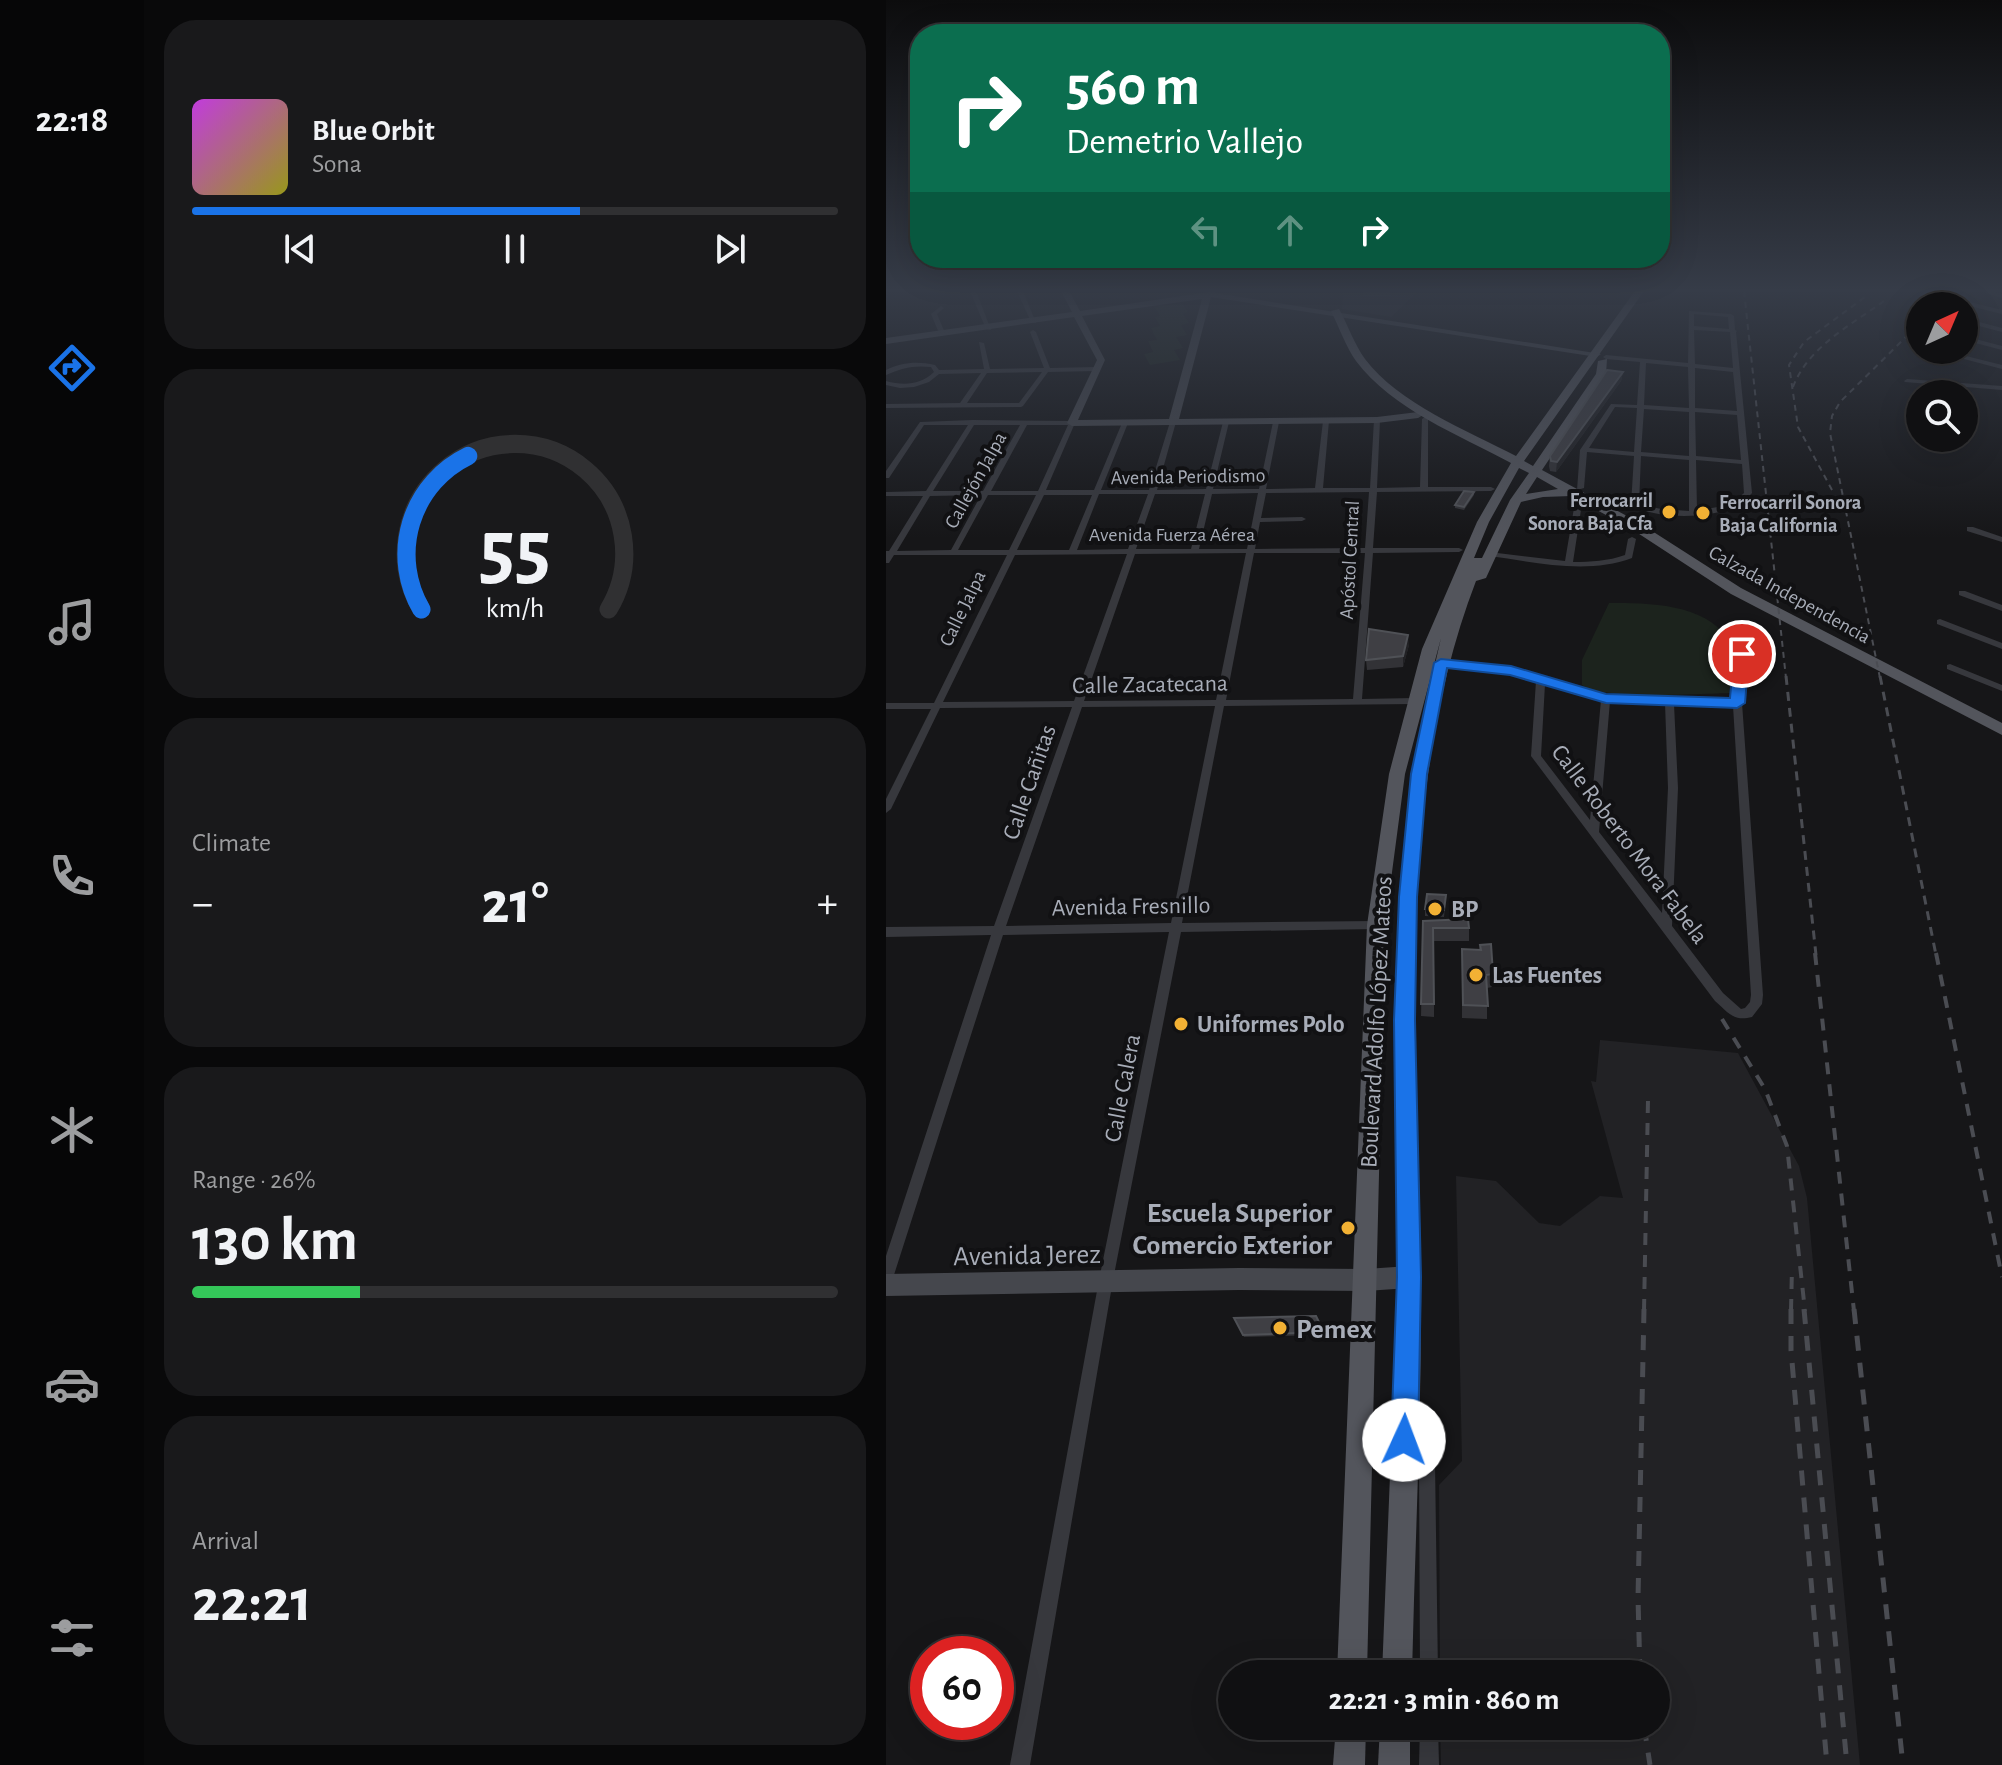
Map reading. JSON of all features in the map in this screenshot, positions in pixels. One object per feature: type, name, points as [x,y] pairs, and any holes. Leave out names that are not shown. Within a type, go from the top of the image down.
[{"type":"main road","points":[[1365,373],[1422,417],[1492,451],[1524,442]]},
{"type":"main road","points":[[1374,373],[1426,413],[1508,463]]},
{"type":"main road","points":[[1429,649],[1433,613],[1459,550],[1491,489],[1575,373]]},
{"type":"main road","name":"Boulevard Adolfo López Mateos","points":[[1397,1660],[1409,1277],[1405,1020],[1408,897],[1419,774],[1447,641],[1483,546],[1505,504],[1588,373]]},
{"type":"main road","points":[[1447,641],[1464,618],[1489,554],[1516,500],[1601,373]]},
{"type":"main road","name":"Boulevard Adolfo López Mateos","points":[[1352,1660],[1376,925],[1389,817],[1414,701],[1429,649],[1483,522],[1514,467],[1585,378]]},
{"type":"main road","name":"Calzada Independencia","points":[[1508,463],[1537,468],[1757,602],[2002,730]]},
{"type":"main road","points":[[1537,468],[1567,486]]},
{"type":"main road","points":[[1516,500],[1567,486]]},
{"type":"main road","points":[[1349,1765],[1350,1740]]},
{"type":"main road","points":[[1394,1765],[1395,1740]]},
{"type":"street","points":[[886,383],[916,385],[931,379],[936,373]]},
{"type":"street","points":[[962,406],[984,373]]},
{"type":"street","points":[[886,406],[1021,405],[1044,373]]},
{"type":"street","points":[[1072,423],[1095,373]]},
{"type":"street","name":"Calle Cañitas","points":[[886,1278],[999,929],[1152,493],[1186,373]]},
{"type":"street","points":[[1643,373],[1635,505],[1644,509],[1713,513],[1747,496],[1737,373]]},
{"type":"street","points":[[1691,373],[1693,512]]},
{"type":"street","points":[[1978,386],[2002,388]]},
{"type":"street","points":[[1567,486],[1584,450],[1612,406],[1620,403],[1741,413]]},
{"type":"street","points":[[886,476],[920,425],[1276,422],[1422,417],[1424,489]]},
{"type":"street","name":"Apóstol Central","points":[[1357,702],[1377,420]]},
{"type":"street","points":[[1319,490],[1326,421]]},
{"type":"street","points":[[1194,552],[1226,422]]},
{"type":"street","name":"Calle Calera","points":[[1020,1765],[1106,1280],[1276,422]]},
{"type":"street","name":"Calle Jalpa","points":[[886,809],[1041,493],[1072,423]]},
{"type":"street","points":[[1072,552],[1125,423]]},
{"type":"street","name":"Callejón Jalpa","points":[[953,553],[1024,424]]},
{"type":"street","points":[[888,556],[972,425]]},
{"type":"street","points":[[1584,450],[1745,462]]},
{"type":"street","name":"Avenida Periodismo","points":[[886,494],[1491,489]]},
{"type":"street","points":[[1569,563],[1577,510]]},
{"type":"street","points":[[1258,520],[1302,519]]},
{"type":"street","points":[[1970,529],[2002,540]]},
{"type":"street","points":[[1489,554],[1569,563],[1622,560],[1631,552],[1632,539]]},
{"type":"street","name":"Avenida Fuerza Aérea","points":[[888,556],[1010,552],[1459,550]]},
{"type":"street","points":[[1962,593],[2002,608]]},
{"type":"street","points":[[1940,622],[2002,646]]},
{"type":"street","points":[[1441,663],[1511,671],[1606,698],[1737,703],[1742,654]]},
{"type":"street","points":[[1950,667],[2002,688]]},
{"type":"street","name":"Calle Roberto Mora Fabela","points":[[1541,681],[1536,756],[1713,989],[1728,1007],[1739,1014],[1753,1009],[1757,995],[1737,703]]},
{"type":"street","points":[[1594,833],[1606,698]]},
{"type":"street","points":[[1667,925],[1673,788],[1669,699]]},
{"type":"street","name":"Calle Zacatecana","points":[[886,706],[1414,701]]},
{"type":"street","name":"Avenida Fresnillo","points":[[886,932],[1376,925]]},
{"type":"street","name":"Avenida Jerez","points":[[886,1285],[1409,1277]]},
{"type":"street","points":[[1405,1411],[1427,1463],[1429,1660]]},
{"type":"street","points":[[1429,1740],[1429,1765]]},
{"type":"shaded area","points":[[1609,603],[1675,608],[1691,612],[1718,628],[1737,654],[1736,693],[1632,695],[1594,690],[1582,685],[1582,660]]},
{"type":"shaded area","points":[[1600,1040],[1738,1053],[1799,1166],[1807,1198],[1860,1765],[1441,1765],[1440,1740],[1670,1740],[1670,1660],[1440,1660],[1439,1485],[1462,1461],[1456,1176],[1496,1181],[1539,1223],[1560,1226],[1600,1196],[1623,1198],[1591,1081],[1596,1082]]},
{"type":"building","points":[[1605,373],[1622,373],[1557,462],[1551,461],[1550,456]]},
{"type":"building","points":[[1464,491],[1474,492],[1464,507],[1455,505]]},
{"type":"building","points":[[1369,629],[1408,635],[1403,656],[1366,660]]},
{"type":"building","points":[[1427,894],[1446,895],[1444,910],[1425,909]]},
{"type":"building","points":[[1468,919],[1469,928],[1433,928],[1434,1004],[1421,1004],[1423,921]]},
{"type":"building","points":[[1491,944],[1493,974],[1486,975],[1488,1006],[1463,1005],[1462,949],[1481,950],[1480,945]]},
{"type":"building","name":"Pemex","points":[[1316,1316],[1324,1332],[1243,1335],[1234,1318]]},
{"type":"railway","points":[[1753,373],[1786,678]]},
{"type":"railway","points":[[1790,373],[1798,427],[1832,490]]},
{"type":"railway","points":[[1793,387],[1800,373]]},
{"type":"railway","points":[[1869,373],[1840,402],[1832,416],[1830,433],[1880,678]]},
{"type":"railway","points":[[1786,676],[1816,955]]},
{"type":"railway","points":[[1880,676],[1936,955]]},
{"type":"railway","points":[[1815,953],[1854,1311]]},
{"type":"railway","points":[[1936,953],[2002,1277]]},
{"type":"railway","points":[[1722,1019],[1765,1089],[1787,1146],[1805,1311]]},
{"type":"railway","points":[[1644,1311],[1648,1100]]},
{"type":"railway","points":[[1791,1311],[1792,1267]]},
{"type":"railway","points":[[1640,1660],[1638,1598],[1644,1309]]},
{"type":"railway","points":[[1804,1309],[1847,1765]]},
{"type":"railway","points":[[1854,1309],[1903,1765]]},
{"type":"railway","points":[[1791,1311],[1791,1350],[1827,1765]]},
{"type":"railway","points":[[1646,1740],[1650,1765]]},
{"type":"place","name":"Ferrocarril Sonora Baja Cfa","points":[[1669,512]]},
{"type":"place","name":"Ferrocarril Sonora Baja California","points":[[1703,513]]},
{"type":"place","name":"BP","points":[[1435,909]]},
{"type":"place","name":"Las Fuentes","points":[[1476,975]]},
{"type":"place","name":"Uniformes Polo","points":[[1181,1024]]},
{"type":"place","name":"Escuela Superior Comercio Exterior","points":[[1348,1228]]},
{"type":"place","name":"Pemex","points":[[1280,1328]]},
{"type":"route","points":[[1404,1440],[1409,1277],[1405,1020],[1408,897],[1419,774],[1441,663],[1511,671],[1606,698],[1737,703],[1742,654]]}]
